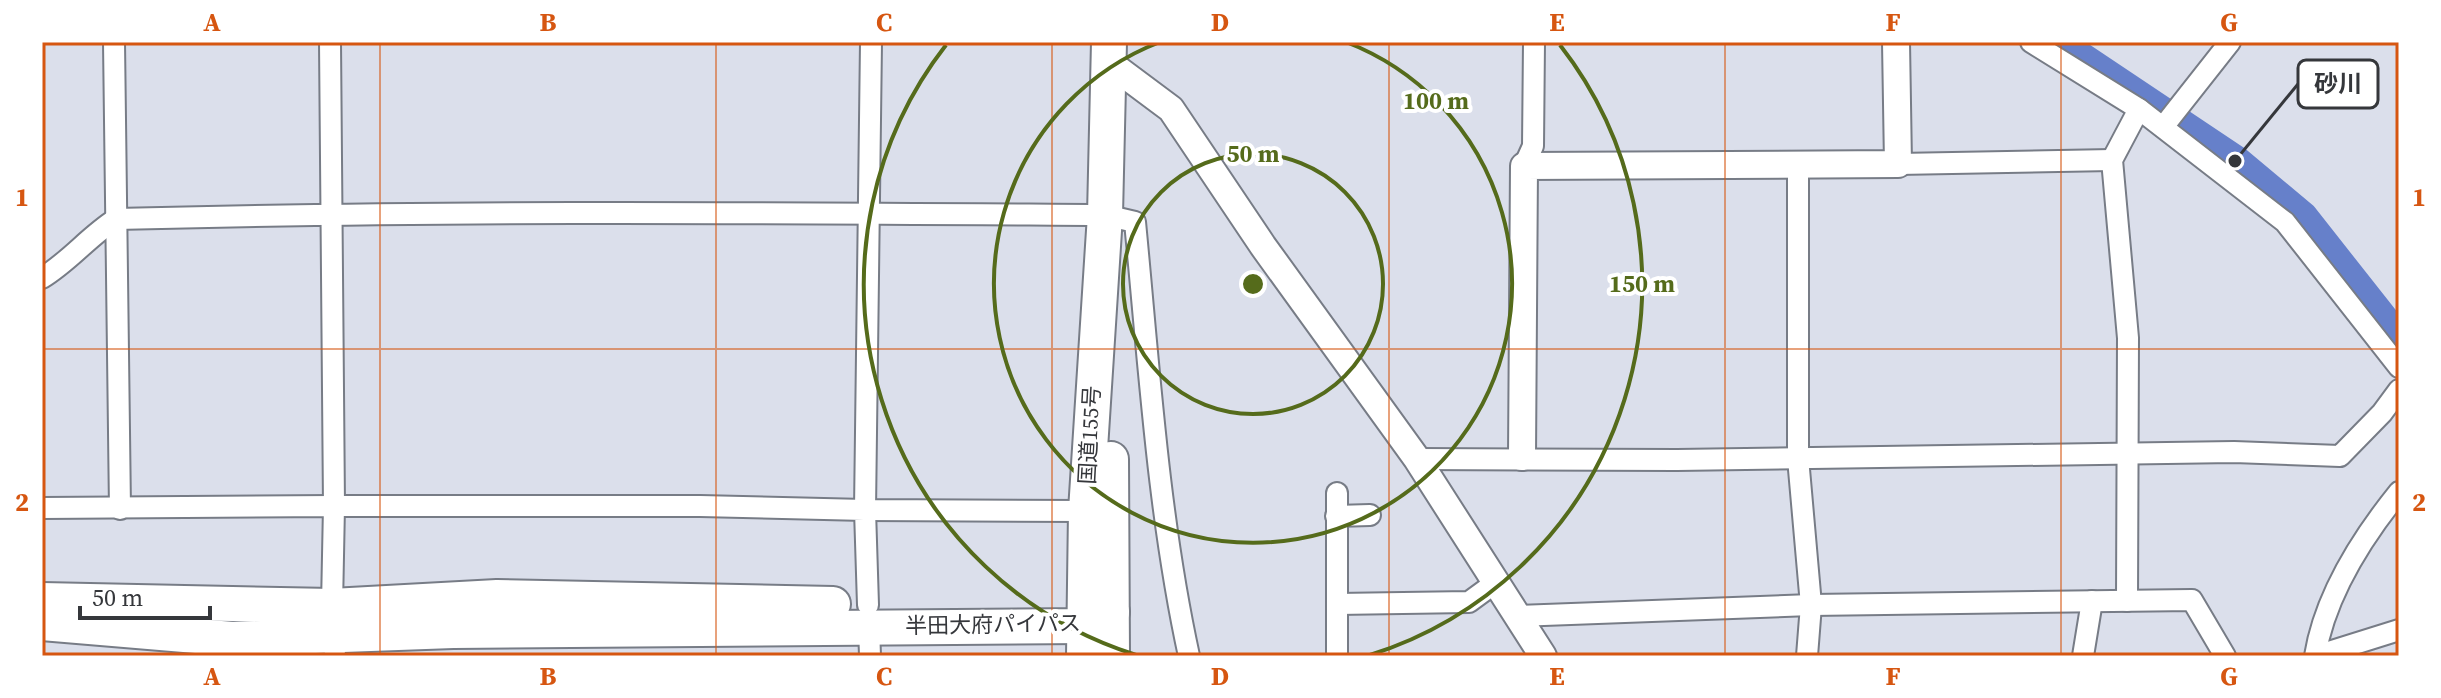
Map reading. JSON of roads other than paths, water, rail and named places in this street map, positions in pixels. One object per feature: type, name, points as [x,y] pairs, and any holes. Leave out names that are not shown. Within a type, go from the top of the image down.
[{"type":"highway","name":"国道155号","points":[[1108,52],[1105,215],[1086,511],[1091,624],[1112,656]]},
{"type":"highway","name":"国道155号","points":[[1091,624],[1112,267],[1105,215]]},
{"type":"highway","name":"半田大府パイパス","points":[[42,623],[232,639],[334,632],[497,597],[869,629],[1091,624]]},
{"type":"highway","name":"半田大府パイパス","points":[[42,600],[334,632]]},
{"type":"street","points":[[114,42],[120,509]]},
{"type":"street","points":[[330,42],[334,632]]},
{"type":"street","points":[[869,629],[865,510],[871,42]]},
{"type":"street","points":[[1522,457],[1524,166],[1533,146],[1534,42]]},
{"type":"street","points":[[1896,42],[1898,164]]},
{"type":"street","points":[[2031,42],[2163,126],[2285,222],[2399,367]]},
{"type":"street","points":[[2163,126],[2228,44]]},
{"type":"street","points":[[1108,52],[1171,109],[1263,246],[1417,459],[1543,656]]},
{"type":"street","points":[[2127,601],[2128,338],[2112,160],[2139,109]]},
{"type":"street","points":[[1524,166],[2112,160]]},
{"type":"street","points":[[1798,164],[1798,458],[1811,605],[1807,656]]},
{"type":"street","points":[[42,278],[61,266],[96,231],[116,219],[332,213],[871,214],[1105,215],[1135,222],[1156,438],[1179,610],[1189,656]]},
{"type":"street","points":[[1417,459],[2128,454],[2340,456],[2382,413],[2399,390]]},
{"type":"street","points":[[2399,492],[2362,537],[2319,633],[2316,656],[2399,630]]},
{"type":"street","points":[[1337,493],[1337,656]]},
{"type":"street","points":[[42,508],[700,506],[1086,511]]},
{"type":"street","points":[[1336,516],[1370,515]]},
{"type":"street","points":[[1337,604],[1469,602],[1495,583]]},
{"type":"street","points":[[1516,616],[1811,605],[2192,600],[2225,656]]},
{"type":"street","points":[[2083,656],[2092,601]]},
{"type":"waterway","points":[[2057,42],[2235,161],[2302,217],[2399,340]]},
{"type":"place","name":"砂川","points":[[2235,161]]}]
